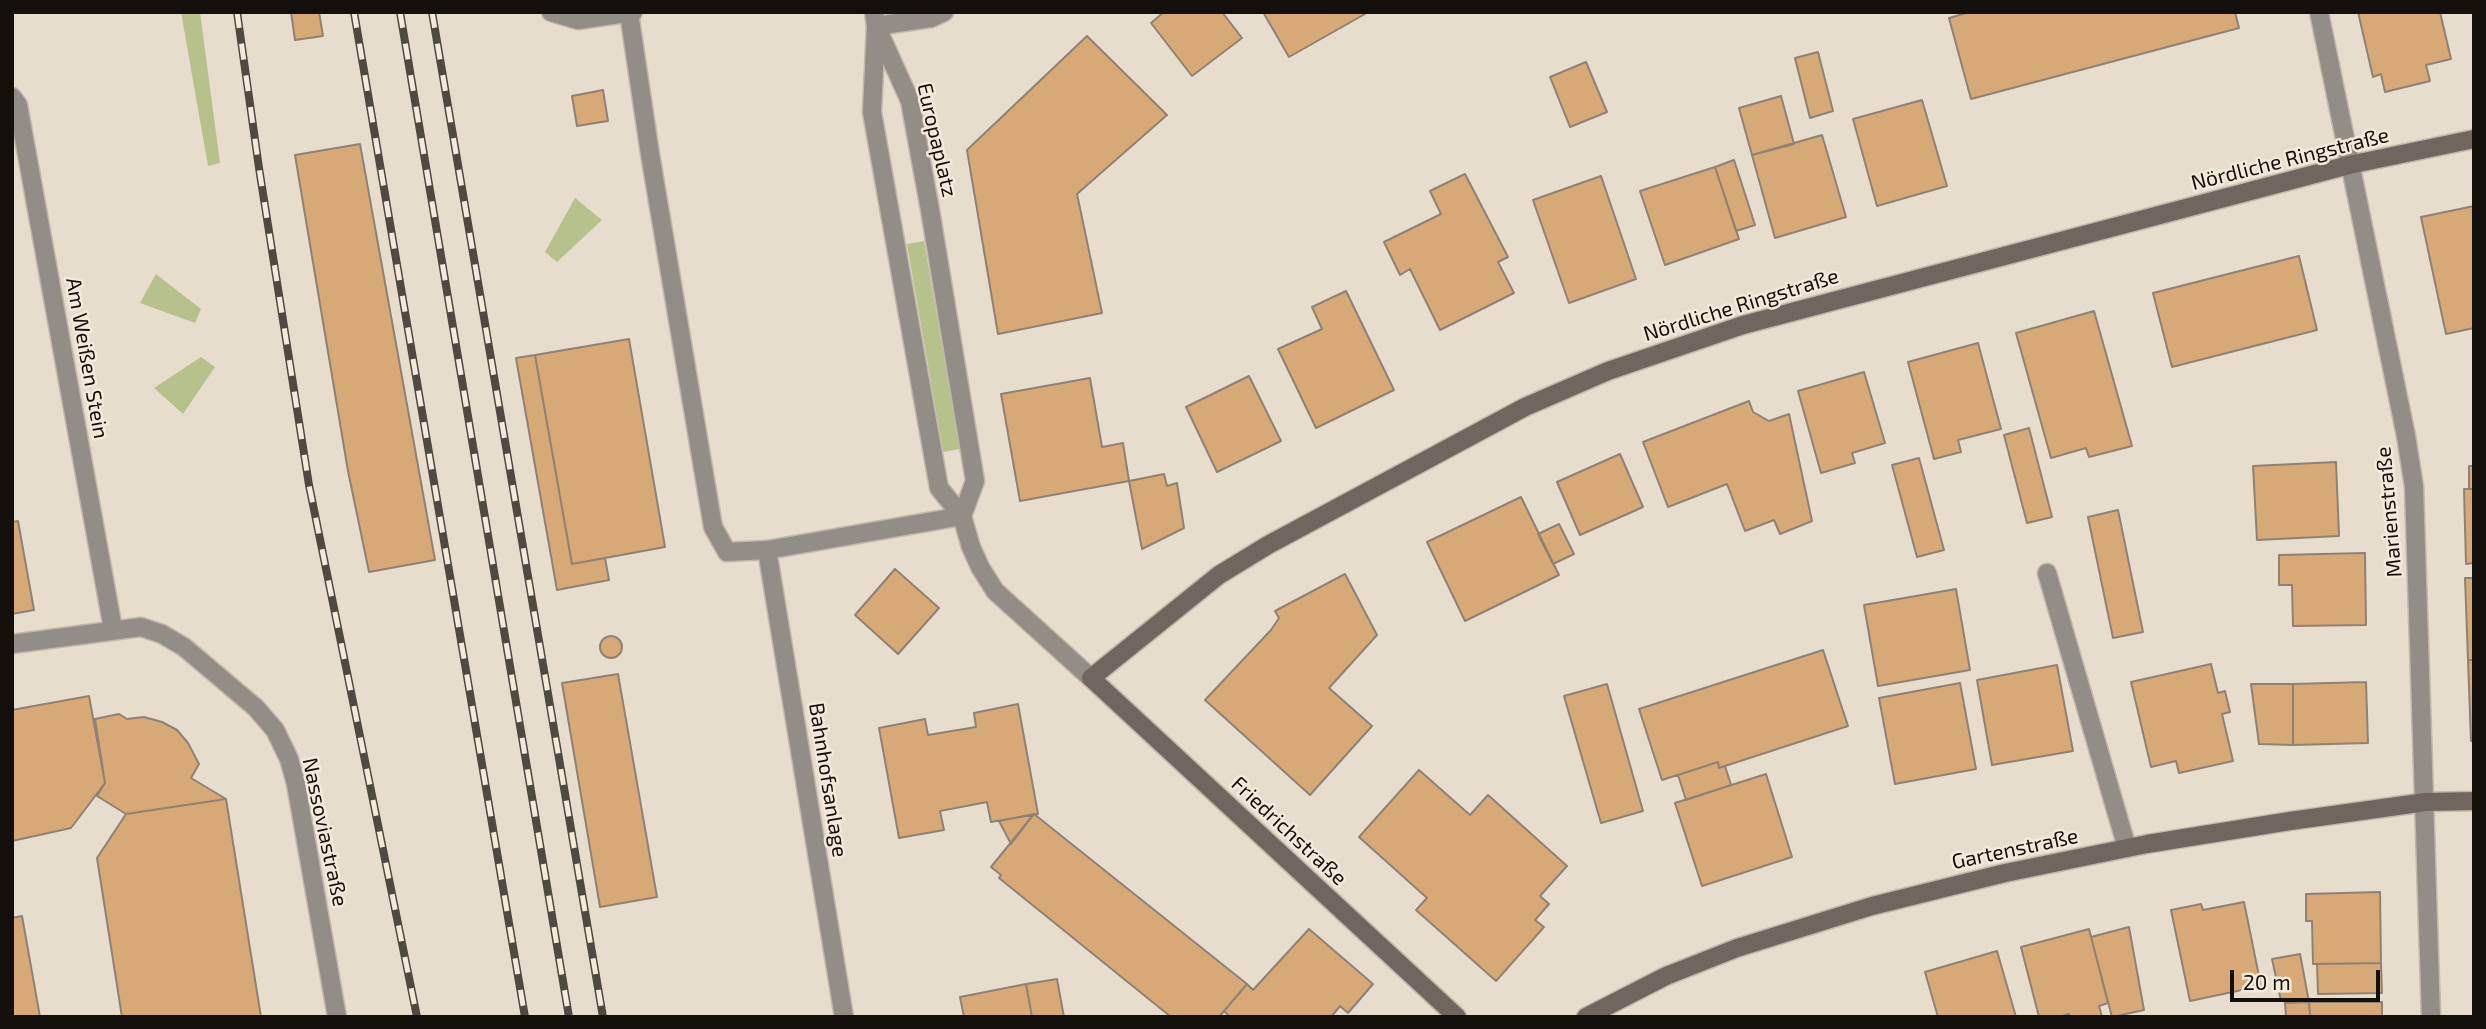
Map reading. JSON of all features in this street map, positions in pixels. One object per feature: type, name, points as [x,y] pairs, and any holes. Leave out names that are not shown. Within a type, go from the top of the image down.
[{"type":"street","points":[[551,12],[578,20],[631,13],[650,153],[713,527],[727,552],[767,550],[962,516]]},
{"type":"street","points":[[944,12],[931,18],[875,19],[872,112],[939,488],[962,516],[975,557],[995,591],[1091,678]]},
{"type":"street","name":"Marienstraße","points":[[2319,12],[2406,436],[2414,487],[2431,1017]]},
{"type":"street","name":"Europaplatz","points":[[875,19],[910,101],[930,210],[975,481],[962,516]]},
{"type":"street","name":"Am Weißen Stein","points":[[12,97],[18,105],[113,629]]},
{"type":"street","name":"Nördliche Ringstraße","points":[[1091,678],[1219,575],[1268,545],[1525,407],[1608,371],[1743,325],[2349,165],[2474,139]]},
{"type":"street","name":"Bahnhofsanlage","points":[[767,550],[844,1017]]},
{"type":"street","points":[[2047,573],[2127,848]]},
{"type":"street","name":"Nassoviastraße","points":[[12,644],[141,627],[184,646],[256,708],[275,730],[289,759],[296,785],[337,1017]]},
{"type":"street","name":"Friedrichstraße","points":[[1091,678],[1457,1017]]},
{"type":"street","name":"Gartenstraße","points":[[1586,1017],[1666,976],[1737,948],[1810,924],[2005,873],[2127,848],[2290,821],[2426,802],[2474,801]]},
{"type":"green space","points":[[181,12],[200,12],[220,163],[208,166]]},
{"type":"green space","points":[[575,198],[602,220],[557,262],[545,252]]},
{"type":"green space","points":[[924,241],[960,449],[943,452],[907,244]]},
{"type":"green space","points":[[156,274],[201,309],[195,323],[140,303]]},
{"type":"green space","points":[[201,357],[215,367],[183,414],[154,388]]},
{"type":"building","points":[[291,12],[319,12],[323,36],[295,40]]},
{"type":"building","points":[[1164,12],[1222,12],[1242,38],[1192,76],[1151,23]]},
{"type":"building","points":[[1263,12],[1364,12],[1365,14],[1289,57]]},
{"type":"building","points":[[1970,12],[2235,12],[2239,28],[1971,99],[1949,18]]},
{"type":"building","points":[[2358,12],[2440,12],[2451,59],[2426,65],[2430,81],[2385,92],[2381,74],[2373,77]]},
{"type":"building","points":[[1087,36],[1167,115],[1077,194],[1102,313],[998,334],[967,150]]},
{"type":"building","points":[[1818,52],[1833,111],[1810,118],[1795,58]]},
{"type":"building","points":[[1586,62],[1607,112],[1570,127],[1550,77]]},
{"type":"building","points":[[603,90],[608,121],[577,126],[572,96]]},
{"type":"building","points":[[1781,96],[1794,144],[1752,155],[1739,108]]},
{"type":"building","points":[[1922,100],[1947,186],[1877,206],[1853,119]]},
{"type":"building","points":[[1822,135],[1846,217],[1775,238],[1752,155]]},
{"type":"building","points":[[360,144],[435,560],[369,572],[348,471],[295,155]]},
{"type":"building","points":[[1734,160],[1755,225],[1736,231],[1715,167]]},
{"type":"building","points":[[1715,167],[1739,239],[1665,265],[1640,191]]},
{"type":"building","points":[[1465,174],[1508,257],[1498,262],[1514,293],[1440,330],[1410,269],[1400,275],[1384,242],[1441,214],[1430,191]]},
{"type":"building","points":[[1601,176],[1636,279],[1569,303],[1533,200]]},
{"type":"building","points":[[2474,206],[2474,328],[2446,334],[2421,217]]},
{"type":"building","points":[[2299,256],[2317,330],[2172,367],[2153,293]]},
{"type":"building","points":[[1346,291],[1394,390],[1316,428],[1278,349],[1322,329],[1312,307]]},
{"type":"building","points":[[2094,311],[2132,446],[2089,457],[2086,448],[2051,458],[2016,333]]},
{"type":"building","points":[[629,339],[665,547],[572,564],[535,355]]},
{"type":"building","points":[[1978,343],[2001,429],[1958,440],[1961,452],[1934,459],[1908,362]]},
{"type":"building","points":[[535,355],[572,564],[605,558],[609,580],[557,590],[516,358]]},
{"type":"building","points":[[1864,372],[1885,443],[1852,453],[1855,463],[1821,473],[1798,391]]},
{"type":"building","points":[[1249,376],[1281,441],[1217,472],[1186,407]]},
{"type":"building","points":[[1090,378],[1102,447],[1123,443],[1129,481],[1020,501],[1001,394]]},
{"type":"building","points":[[1749,401],[1753,412],[1769,421],[1789,414],[1812,521],[1780,534],[1774,520],[1745,531],[1727,484],[1668,507],[1643,442]]},
{"type":"building","points":[[2029,428],[2052,517],[2027,523],[2004,435]]},
{"type":"building","points":[[1620,454],[1643,507],[1580,535],[1557,482]]},
{"type":"building","points":[[1919,458],[1944,550],[1917,557],[1892,465]]},
{"type":"building","points":[[2336,462],[2339,536],[2257,540],[2253,466]]},
{"type":"building","points":[[2469,466],[2474,466],[2474,489],[2469,489]]},
{"type":"building","points":[[1164,474],[1167,486],[1177,483],[1184,528],[1142,549],[1129,481]]},
{"type":"building","points":[[2464,489],[2474,489],[2474,563],[2466,564]]},
{"type":"building","points":[[1521,497],[1559,575],[1465,621],[1427,542]]},
{"type":"building","points":[[2118,510],[2143,632],[2113,638],[2088,517]]},
{"type":"building","points":[[18,521],[34,610],[12,614],[12,522]]},
{"type":"building","points":[[1559,524],[1574,554],[1553,564],[1538,534]]},
{"type":"building","points":[[2365,553],[2366,625],[2293,626],[2292,585],[2279,585],[2279,555]]},
{"type":"building","points":[[895,569],[939,608],[898,654],[855,615]]},
{"type":"building","points":[[1345,574],[1377,635],[1329,688],[1372,726],[1310,795],[1205,700],[1271,630],[1279,618],[1275,611]]},
{"type":"building","points":[[2465,578],[2474,578],[2474,660],[2468,660]]},
{"type":"building","points":[[1956,589],[1970,670],[1878,686],[1864,605]]},
{"type":"building","points":[[611,636],[619,639],[622,647],[619,655],[611,658],[603,655],[600,647],[603,639]]},
{"type":"building","points":[[1823,650],[1848,726],[1719,768],[1718,762],[1662,780],[1639,709]]},
{"type":"building","points":[[2468,660],[2474,660],[2474,741],[2471,741]]},
{"type":"building","points":[[2211,664],[2218,693],[2225,691],[2230,712],[2222,714],[2233,761],[2179,773],[2176,761],[2151,767],[2131,682]]},
{"type":"building","points":[[2057,665],[2073,751],[1992,765],[1977,680]]},
{"type":"building","points":[[618,674],[657,897],[600,907],[562,683]]},
{"type":"building","points":[[2366,682],[2368,743],[2293,745],[2293,684]]},
{"type":"building","points":[[1960,683],[1976,769],[1895,784],[1879,698]]},
{"type":"building","points":[[1607,684],[1643,811],[1601,823],[1564,696]]},
{"type":"building","points":[[2251,684],[2293,684],[2293,745],[2259,744]]},
{"type":"building","points":[[89,696],[105,783],[71,828],[12,841],[12,710]]},
{"type":"building","points":[[1018,704],[1038,814],[991,822],[987,802],[940,811],[944,830],[899,838],[879,728],[925,719],[928,735],[976,727],[974,713]]},
{"type":"building","points":[[119,714],[127,719],[144,717],[177,730],[188,743],[199,764],[191,778],[226,799],[126,814],[97,796],[105,783],[95,719]]},
{"type":"building","points":[[1718,762],[1719,768],[1725,766],[1731,785],[1686,800],[1678,775]]},
{"type":"building","points":[[1419,770],[1470,815],[1488,795],[1567,866],[1540,896],[1549,904],[1535,920],[1544,927],[1496,981],[1416,910],[1427,898],[1359,837]]},
{"type":"building","points":[[1766,774],[1792,857],[1702,886],[1675,803]]},
{"type":"building","points":[[226,799],[261,1017],[122,1017],[97,858],[126,814]]},
{"type":"building","points":[[1034,814],[1247,984],[1219,1017],[1171,1017],[999,878],[1001,875],[991,867]]},
{"type":"building","points":[[1034,814],[1011,844],[999,821]]},
{"type":"building","points":[[2380,892],[2381,963],[2313,964],[2312,921],[2306,921],[2306,894]]},
{"type":"building","points":[[2244,902],[2261,986],[2190,1001],[2171,910],[2201,904],[2203,910]]},
{"type":"building","points":[[22,916],[40,1017],[12,1017],[12,918]]},
{"type":"building","points":[[2129,927],[2144,1010],[2112,1017],[2091,937]]},
{"type":"building","points":[[1309,929],[1373,984],[1348,1013],[1340,1006],[1331,1017],[1230,1017],[1224,1011],[1247,984],[1253,990]]},
{"type":"building","points":[[2089,929],[2108,1003],[2099,1006],[2102,1017],[2070,1017],[2069,1014],[2039,1017],[2021,947]]},
{"type":"building","points":[[1997,951],[2016,1017],[1938,1017],[1925,972]]},
{"type":"building","points":[[2300,954],[2309,1002],[2281,1001],[2272,959]]},
{"type":"building","points":[[2381,963],[2382,993],[2318,994],[2317,964]]},
{"type":"building","points":[[1057,979],[1064,1017],[1032,1017],[1026,984]]},
{"type":"building","points":[[1026,984],[1032,1017],[964,1017],[960,997]]},
{"type":"building","points":[[2309,1002],[2382,1002],[2382,1017],[2310,1017]]},
{"type":"building","points":[[2309,1002],[2310,1017],[2286,1017],[2285,1003]]},
{"type":"railway","points":[[237,12],[309,485],[417,1017]]},
{"type":"railway","points":[[354,12],[525,1017]]},
{"type":"railway","points":[[400,12],[569,1017]]},
{"type":"railway","points":[[432,12],[603,1017]]}]
